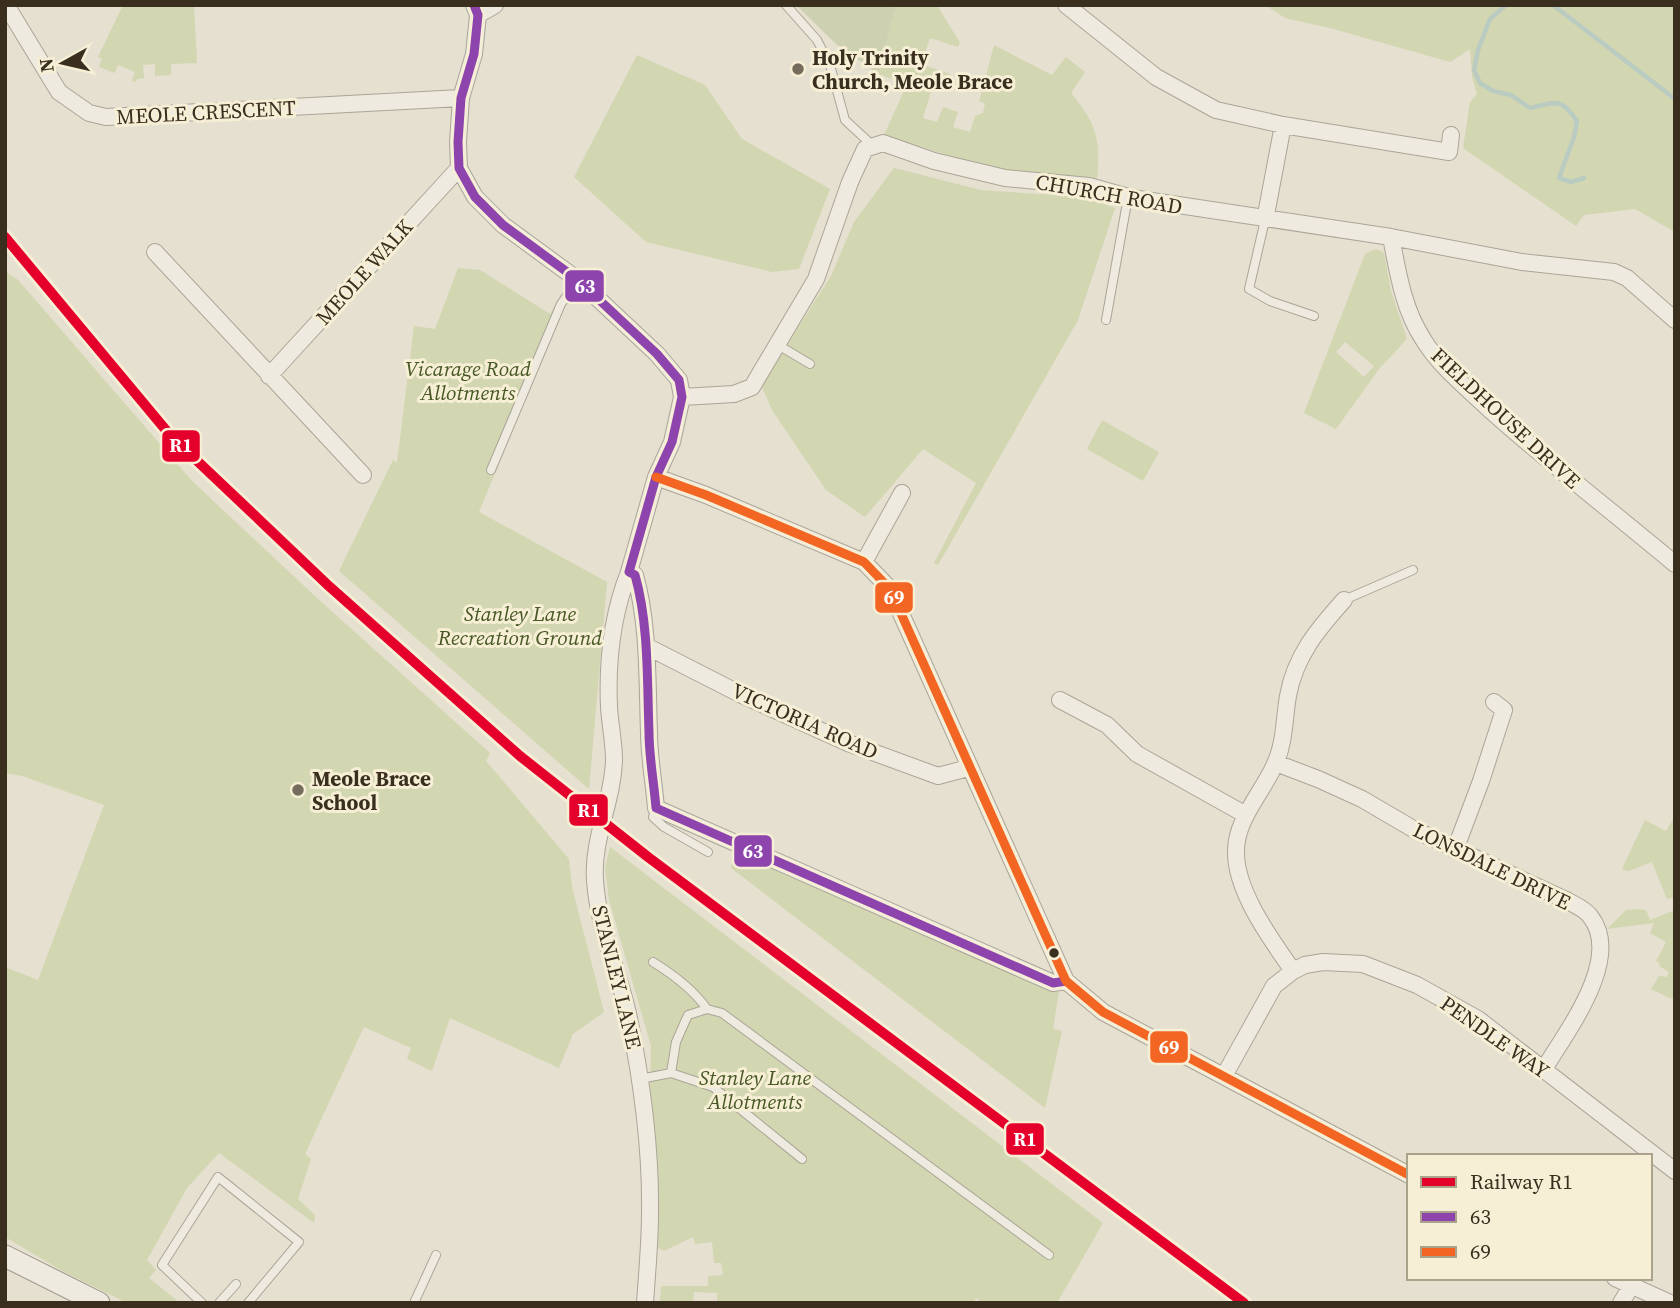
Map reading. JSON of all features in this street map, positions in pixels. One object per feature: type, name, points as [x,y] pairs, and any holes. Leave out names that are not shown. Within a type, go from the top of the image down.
[{"type":"street","name":"MEOLE CRESCENT","points":[[6,5],[59,92],[89,113],[106,117],[461,98]]},
{"type":"street","points":[[495,5],[488,11],[476,10],[474,54],[461,98],[457,142],[459,168],[475,197],[503,225],[578,280],[675,373],[682,397],[734,394],[752,387],[816,279],[849,182],[865,149],[872,145]]},
{"type":"street","points":[[1066,5],[1156,77],[1216,110],[1283,125],[1449,152],[1451,135]]},
{"type":"street","points":[[1265,220],[1283,125]]},
{"type":"street","name":"CHURCH ROAD","points":[[872,145],[883,143],[934,161],[1004,178],[1089,186],[1128,197],[1265,220],[1391,237],[1522,262],[1614,272],[1627,278],[1675,320]]},
{"type":"street","name":"MEOLE WALK","points":[[269,376],[459,168]]},
{"type":"street","name":"FIELDHOUSE DRIVE","points":[[1391,237],[1402,292],[1410,315],[1423,340],[1441,363],[1537,452],[1675,564]]},
{"type":"street","points":[[155,252],[363,475]]},
{"type":"street","name":"STANLEY LANE","points":[[645,1303],[650,1213],[647,1143],[640,1079],[628,1015],[599,912],[595,878],[596,852],[614,759],[609,706],[610,646],[619,597],[629,572],[656,477],[672,442],[682,397]]},
{"type":"street","points":[[656,477],[706,495],[864,562],[890,589],[968,768],[1066,981],[1103,1012],[1407,1174]]},
{"type":"street","points":[[864,562],[902,493]]},
{"type":"street","points":[[629,572],[635,575],[641,594],[656,808],[1053,983],[1066,981]]},
{"type":"street","points":[[1224,1076],[1274,986],[1293,971],[1266,930],[1244,887],[1236,850],[1246,815],[1276,764],[1284,739],[1288,694],[1297,664],[1309,641],[1329,626],[1344,600]]},
{"type":"street","name":"VICTORIA ROAD","points":[[646,646],[743,695],[848,743],[938,776],[968,768]]},
{"type":"street","points":[[1068,699],[1107,725],[1137,754],[1246,815]]},
{"type":"street","points":[[1455,850],[1506,709]]},
{"type":"street","name":"LONSDALE DRIVE","points":[[1276,764],[1362,799],[1415,830],[1589,913],[1601,939],[1600,963],[1576,1017],[1544,1069]]},
{"type":"street","name":"PENDLE WAY","points":[[1293,971],[1323,962],[1363,964],[1417,985],[1478,1019],[1675,1171]]},
{"type":"street","points":[[5,1256],[62,1295],[99,1303]]},
{"type":"street","points":[[1619,1280],[1670,1303]]},
{"type":"street","points":[[1621,1303],[1630,1286]]},
{"type":"lane","points":[[786,5],[817,40],[831,65],[845,120],[872,145]]},
{"type":"lane","points":[[1106,320],[1128,197]]},
{"type":"lane","points":[[1265,220],[1249,289],[1270,301],[1314,316]]},
{"type":"lane","points":[[491,470],[561,304],[578,280]]},
{"type":"lane","points":[[778,345],[810,364]]},
{"type":"lane","points":[[1344,600],[1413,570]]},
{"type":"lane","points":[[656,808],[653,817],[664,827],[708,852]]},
{"type":"lane","points":[[653,962],[673,974],[698,996],[707,1009]]},
{"type":"lane","points":[[671,1073],[676,1042],[688,1015],[707,1009],[722,1013],[1049,1255]]},
{"type":"lane","points":[[640,1079],[671,1073],[713,1087],[802,1159]]},
{"type":"lane","points":[[202,1303],[162,1265],[218,1177],[299,1242],[248,1303]]},
{"type":"lane","points":[[414,1303],[436,1255]]},
{"type":"lane","points":[[221,1302],[236,1284]]},
{"type":"green space","points":[[123,5],[194,5],[197,63],[171,64],[171,75],[155,76],[155,64],[143,65],[144,78],[137,79],[136,82],[132,81],[135,72],[118,65],[115,73],[99,67],[102,59],[98,57]]},
{"type":"green space","points":[[796,5],[896,5],[878,74],[835,43]]},
{"type":"green space","points":[[896,5],[937,5],[960,43],[958,47],[930,38],[921,64],[950,74],[953,83],[951,90],[920,79],[917,86],[931,92],[923,118],[937,122],[943,107],[958,112],[953,127],[970,132],[975,116],[983,113],[985,103],[979,102],[994,45],[1052,75],[1066,57],[1085,72],[1071,93],[1086,113],[1095,132],[1098,153],[1097,179],[999,171],[884,135],[907,84],[878,74]]},
{"type":"green space","points":[[1265,5],[1675,5],[1675,232],[1635,209],[1584,215],[1576,226],[1463,148],[1470,102],[1477,94],[1472,76],[1470,49],[1450,62],[1285,18]]},
{"type":"green space","points":[[637,55],[705,85],[742,139],[830,189],[799,269],[772,272],[646,242],[574,177]]},
{"type":"green space","points":[[894,168],[981,190],[1084,197],[1115,208],[1078,320],[938,565],[934,563],[976,483],[923,449],[865,517],[826,490],[772,410],[761,385],[831,276],[854,222]]},
{"type":"green space","points":[[1376,249],[1384,253],[1391,291],[1407,339],[1379,369],[1336,429],[1304,413],[1365,254]],"holes":[[[1345,342],[1374,366],[1364,377],[1336,352]]]},
{"type":"green space","name":"Stanley Lane Recreation Ground","points":[[458,268],[480,270],[550,314],[557,302],[564,306],[479,512],[607,582],[589,789],[339,571],[393,460],[397,463],[414,326],[435,329]]},
{"type":"green space","name":"Meole Brace School","points":[[5,271],[18,280],[192,481],[318,599],[490,753],[486,761],[569,859],[572,887],[604,1012],[573,1034],[559,1068],[450,1018],[432,1071],[407,1059],[411,1048],[364,1027],[305,1154],[311,1159],[298,1199],[315,1215],[314,1223],[219,1153],[187,1188],[147,1260],[156,1270],[149,1278],[180,1303],[127,1303],[66,1273],[5,1237],[5,967],[38,980],[104,805],[22,776],[5,773]]},
{"type":"green space","points":[[1102,420],[1159,452],[1143,481],[1087,449]]},
{"type":"green space","points":[[1675,816],[1675,897],[1667,899],[1652,862],[1629,871],[1622,869],[1645,820],[1666,831]]},
{"type":"green space","name":"Stanley Lane Allotments","points":[[610,847],[1103,1223],[1057,1303],[983,1303],[976,1298],[973,1303],[717,1303],[717,1293],[694,1292],[693,1303],[660,1303],[661,1286],[708,1286],[708,1276],[723,1275],[721,1263],[714,1263],[712,1242],[695,1244],[693,1237],[664,1251],[655,1246],[657,1192],[650,1093],[651,1046],[609,900],[605,868]]},
{"type":"green space","points":[[735,853],[1059,992],[1053,1029],[1062,1031],[1045,1108],[731,868]]},
{"type":"green space","points":[[1626,910],[1646,910],[1650,920],[1675,910],[1675,996],[1672,999],[1651,989],[1659,976],[1667,977],[1669,972],[1656,961],[1666,942],[1650,933],[1654,923],[1607,929]]},
{"type":"waterway","points":[[1506,5],[1490,19],[1478,50],[1474,70],[1480,83],[1493,91],[1511,95],[1530,108],[1552,103],[1566,108],[1577,121],[1559,178],[1571,182],[1584,178]]},
{"type":"waterway","points":[[1553,5],[1675,99]]},
{"type":"rail line","name":"R1","points":[[5,237],[170,435],[330,587],[520,756],[648,857],[1244,1303]]},
{"type":"transit line","name":"63","points":[[474,5],[478,15],[474,54],[461,98],[459,168],[475,197],[503,225],[578,280],[657,354],[679,380],[682,397],[672,442],[656,477],[629,572],[635,575],[643,613],[650,751],[656,808],[1053,983],[1066,981]]},
{"type":"transit line","name":"69","points":[[656,477],[706,495],[864,562],[890,589],[1066,981],[1103,1012],[1407,1174]]},
{"type":"place","name":"Holy Trinity Church, Meole Brace","points":[[798,69]]},
{"type":"place","name":"Meole Brace School","points":[[298,790]]},
{"type":"park label","name":"Vicarage Road Allotments","points":[[468,380]]}]
